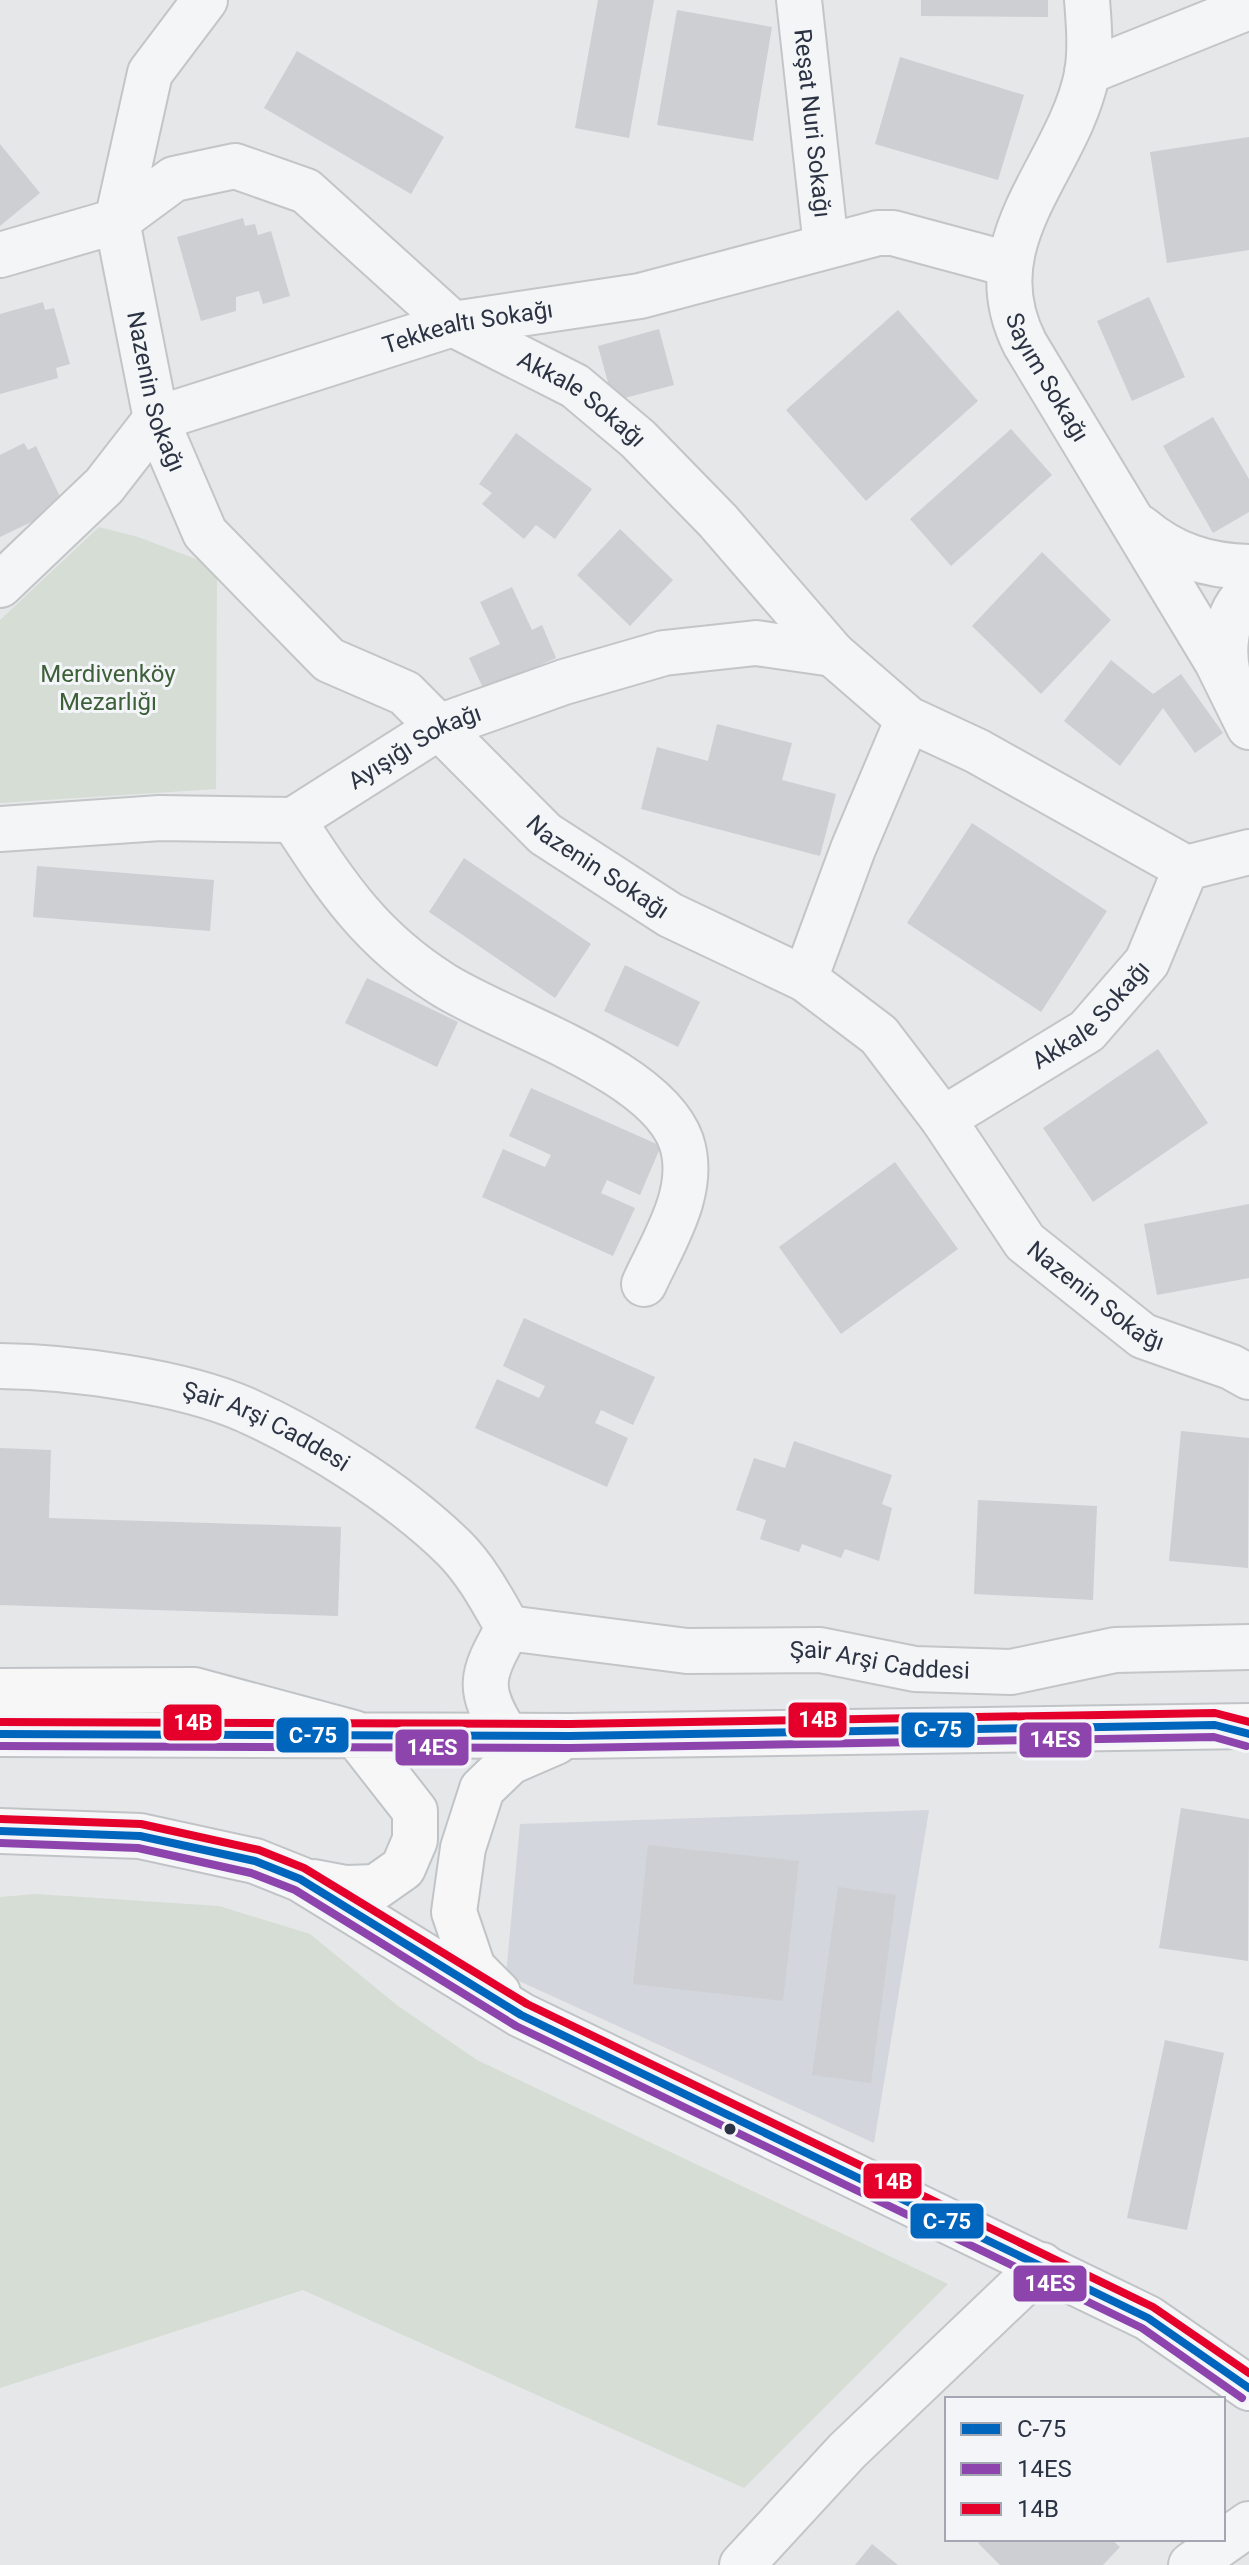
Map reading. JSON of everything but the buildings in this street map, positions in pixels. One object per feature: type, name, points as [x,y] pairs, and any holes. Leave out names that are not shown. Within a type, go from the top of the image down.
[{"type":"main road","points":[[0,1691],[194,1690],[354,1733],[415,1811],[415,1840],[403,1868],[376,1887],[346,1888],[300,1879]]},
{"type":"main road","points":[[0,1734],[570,1736],[1240,1725]]},
{"type":"main road","points":[[521,2015],[473,1968],[454,1912],[463,1848],[482,1789],[510,1762],[570,1736]]},
{"type":"main road","points":[[0,1831],[140,1836],[255,1861],[300,1879],[521,2015],[1148,2318],[1249,2388]]},
{"type":"main road","points":[[1202,2356],[1249,2368]]},
{"type":"street","points":[[0,255],[117,221],[150,73],[205,0]]},
{"type":"street","name":"Reşat Nuri Sokağı","points":[[799,0],[826,246]]},
{"type":"street","name":"Sayım Sokağı","points":[[1087,0],[1087,72],[1075,108],[1018,232],[1008,264],[1009,298],[1018,329],[1241,709]]},
{"type":"street","points":[[1087,72],[1249,7]]},
{"type":"street","name":"Akkale Sokağı","points":[[117,221],[174,179],[235,166],[306,191],[453,324],[575,386],[638,439],[718,521],[833,654],[908,719],[977,751],[1186,868],[1147,962],[1087,1031],[943,1119]]},
{"type":"street","name":"Nazenin Sokağı","points":[[117,221],[156,419],[205,533],[329,660],[405,693],[545,834],[670,915],[805,979],[879,1035],[943,1119],[1025,1242],[1143,1336],[1249,1377]]},
{"type":"street","name":"Tekkealtı Sokağı","points":[[156,419],[453,324],[640,296],[864,235],[893,233],[1008,264]]},
{"type":"street","points":[[0,585],[104,486],[156,419]]},
{"type":"street","points":[[1130,519],[1177,553],[1218,565],[1249,567]]},
{"type":"street","points":[[1241,709],[1226,668],[1226,642],[1238,604],[1249,592]]},
{"type":"street","name":"Ayışığı Sokağı","points":[[293,820],[441,726],[564,682],[664,653],[756,643],[833,654]]},
{"type":"street","points":[[805,979],[853,849],[908,719]]},
{"type":"street","points":[[0,829],[160,818],[293,820],[344,897],[374,932],[443,985],[597,1064],[656,1103],[673,1123],[683,1148],[683,1198],[644,1284]]},
{"type":"street","points":[[1186,868],[1249,852]]},
{"type":"street","name":"Şair Arşi Caddesi","points":[[0,1366],[63,1370],[139,1382],[197,1394],[245,1410],[306,1442],[416,1515],[464,1560],[482,1582],[508,1628],[687,1651],[820,1650],[915,1669],[1011,1672],[1115,1650],[1249,1647]]},
{"type":"street","points":[[507,1736],[487,1705],[487,1667],[508,1628]]},
{"type":"street","points":[[742,2565],[847,2451],[1042,2265]]},
{"type":"street","points":[[1191,2565],[1249,2524]]},
{"type":"shaded area","points":[[929,1810],[874,2143],[506,1975],[520,1824]]},
{"type":"green space","name":"Merdivenköy Mezarlığı","points":[[99,527],[138,537],[217,567],[216,789],[0,803],[0,620]]},
{"type":"green space","points":[[36,1894],[219,1906],[310,1934],[398,2006],[477,2060],[948,2284],[744,2488],[303,2290],[0,2388],[0,1897]]},
{"type":"transit line","name":"14B","points":[[0,1722],[570,1724],[1215,1713],[1249,1722]]},
{"type":"transit line","name":"C-75","points":[[0,1734],[570,1736],[1215,1725],[1249,1734]]},
{"type":"transit line","name":"14ES","points":[[0,1746],[570,1748],[1214,1737],[1246,1746]]},
{"type":"transit line","name":"14B","points":[[0,1819],[141,1824],[259,1850],[304,1868],[527,2004],[1153,2307],[1249,2373]]},
{"type":"transit line","name":"C-75","points":[[0,1831],[140,1836],[255,1861],[300,1879],[521,2015],[1148,2318],[1249,2388]]},
{"type":"transit line","name":"14ES","points":[[0,1843],[138,1848],[251,1873],[295,1890],[516,2026],[1142,2328],[1242,2398]]}]
